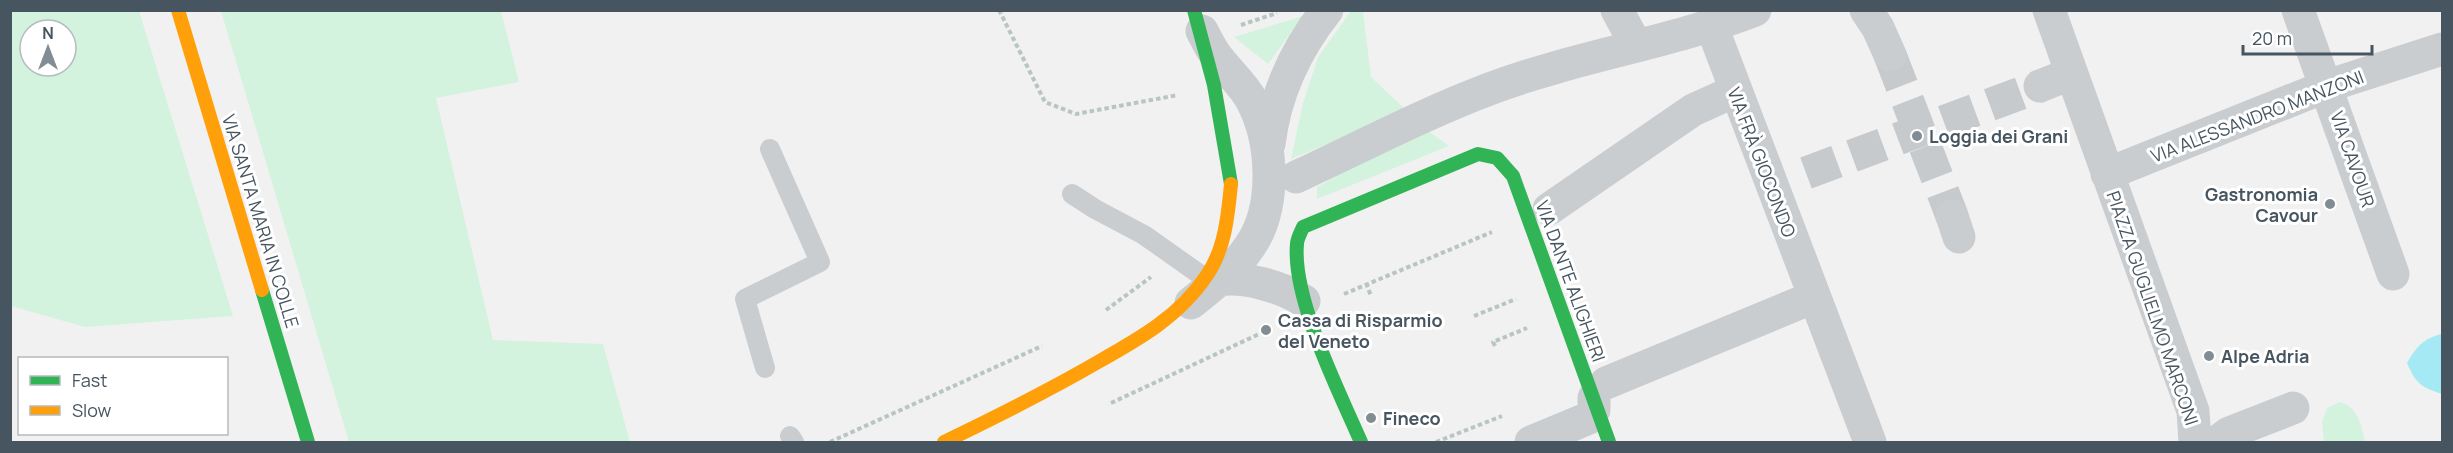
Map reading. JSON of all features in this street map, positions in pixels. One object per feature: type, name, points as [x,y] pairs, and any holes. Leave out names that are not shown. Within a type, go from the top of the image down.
[{"type":"street","name":"VIA SANTA MARIA IN COLLE","points":[[178,10],[308,442]]},
{"type":"street","points":[[1327,10],[1300,49],[1285,80],[1274,115],[1275,173],[1270,200],[1278,216],[1288,224],[1303,226],[1298,234],[1296,254],[1304,301],[1361,442]]},
{"type":"street","points":[[1617,10],[1636,45]]},
{"type":"street","points":[[1275,173],[1491,88],[1565,64],[1712,27],[1755,10]]},
{"type":"street","points":[[1866,10],[1878,28],[1890,55]]},
{"type":"street","name":"PIAZZA GUGLIELMO MARCONI","points":[[2049,10],[2070,74],[2193,411],[2195,442]]},
{"type":"street","name":"VIA CAVOUR","points":[[2298,10],[2393,274]]},
{"type":"street","points":[[944,442],[1092,368],[1167,321],[1244,254],[1257,235],[1275,173],[1265,137],[1251,99],[1217,57],[1197,20]]},
{"type":"street","points":[[1197,20],[1230,170],[1230,206],[1227,226],[1213,281]]},
{"type":"street","name":"VIA FRÀ GIOCONDO","points":[[1712,27],[1735,91],[1782,182],[1814,297]]},
{"type":"street","name":"VIA ALESSANDRO MANZONI","points":[[2107,174],[2327,86],[2442,49]]},
{"type":"street","points":[[2040,86],[2070,74]]},
{"type":"street","points":[[1549,209],[1693,110],[1735,91]]},
{"type":"street","name":"VIA DANTE ALIGHIERI","points":[[1303,226],[1475,156],[1485,154],[1497,158],[1513,176],[1600,390],[1610,442]]},
{"type":"street","points":[[1213,281],[1238,280],[1267,286],[1304,301]]},
{"type":"street","points":[[1531,442],[1588,418],[1594,410],[1600,390],[1814,297],[1870,442]]},
{"type":"street","points":[[2217,442],[2229,433],[2293,408]]},
{"type":"lane","points":[[765,368],[746,298],[820,262],[770,149]]},
{"type":"lane","points":[[1072,194],[1144,235],[1213,281]]},
{"type":"path","points":[[999,10],[1046,102],[1076,114],[1188,93]]},
{"type":"path","points":[[1104,311],[1177,258]]},
{"type":"path","points":[[1366,283],[1371,296]]},
{"type":"path","points":[[1495,346],[1493,342],[1525,328]]},
{"type":"path","points":[[830,442],[1045,345]]},
{"type":"green space","points":[[10,11],[139,11],[233,316],[85,327],[11,306]]},
{"type":"green space","points":[[221,11],[501,11],[519,82],[436,98],[493,340],[603,344],[630,442],[349,442]]},
{"type":"green space","points":[[1351,11],[1363,11],[1371,77],[1407,111],[1291,159],[1303,103],[1318,57]]},
{"type":"green space","points":[[1303,16],[1268,64],[1234,37]]},
{"type":"green space","points":[[1424,128],[1449,146],[1317,199],[1317,187]]},
{"type":"green space","points":[[2340,402],[2346,404],[2355,413],[2361,424],[2365,442],[2324,442],[2322,423],[2327,408]]},
{"type":"water","points":[[2442,334],[2442,394],[2420,384],[2407,363],[2421,344]]},
{"type":"tunnel","points":[[1890,55],[1952,216]]},
{"type":"tunnel","points":[[1806,173],[2040,86]]},
{"type":"traffic: fast","points":[[1194,10],[1214,85],[1231,184]]},
{"type":"traffic: fast","points":[[1361,442],[1309,317],[1297,266],[1299,235],[1303,227],[1478,154],[1497,158],[1513,176],[1609,442]]},
{"type":"traffic: fast","points":[[262,290],[308,442]]},
{"type":"traffic: slow","points":[[178,10],[262,290]]},
{"type":"traffic: slow","points":[[944,442],[1079,373],[1143,335],[1184,303],[1207,275],[1218,254],[1225,231],[1231,184]]},
{"type":"place","name":"Loggia dei Grani","points":[[1917,136]]},
{"type":"place","name":"Gastronomia Cavour","points":[[2330,204]]},
{"type":"place","name":"Cassa di Risparmio del Veneto","points":[[1266,330]]},
{"type":"place","name":"Alpe Adria","points":[[2209,356]]},
{"type":"place","name":"Fineco","points":[[1371,418]]}]
